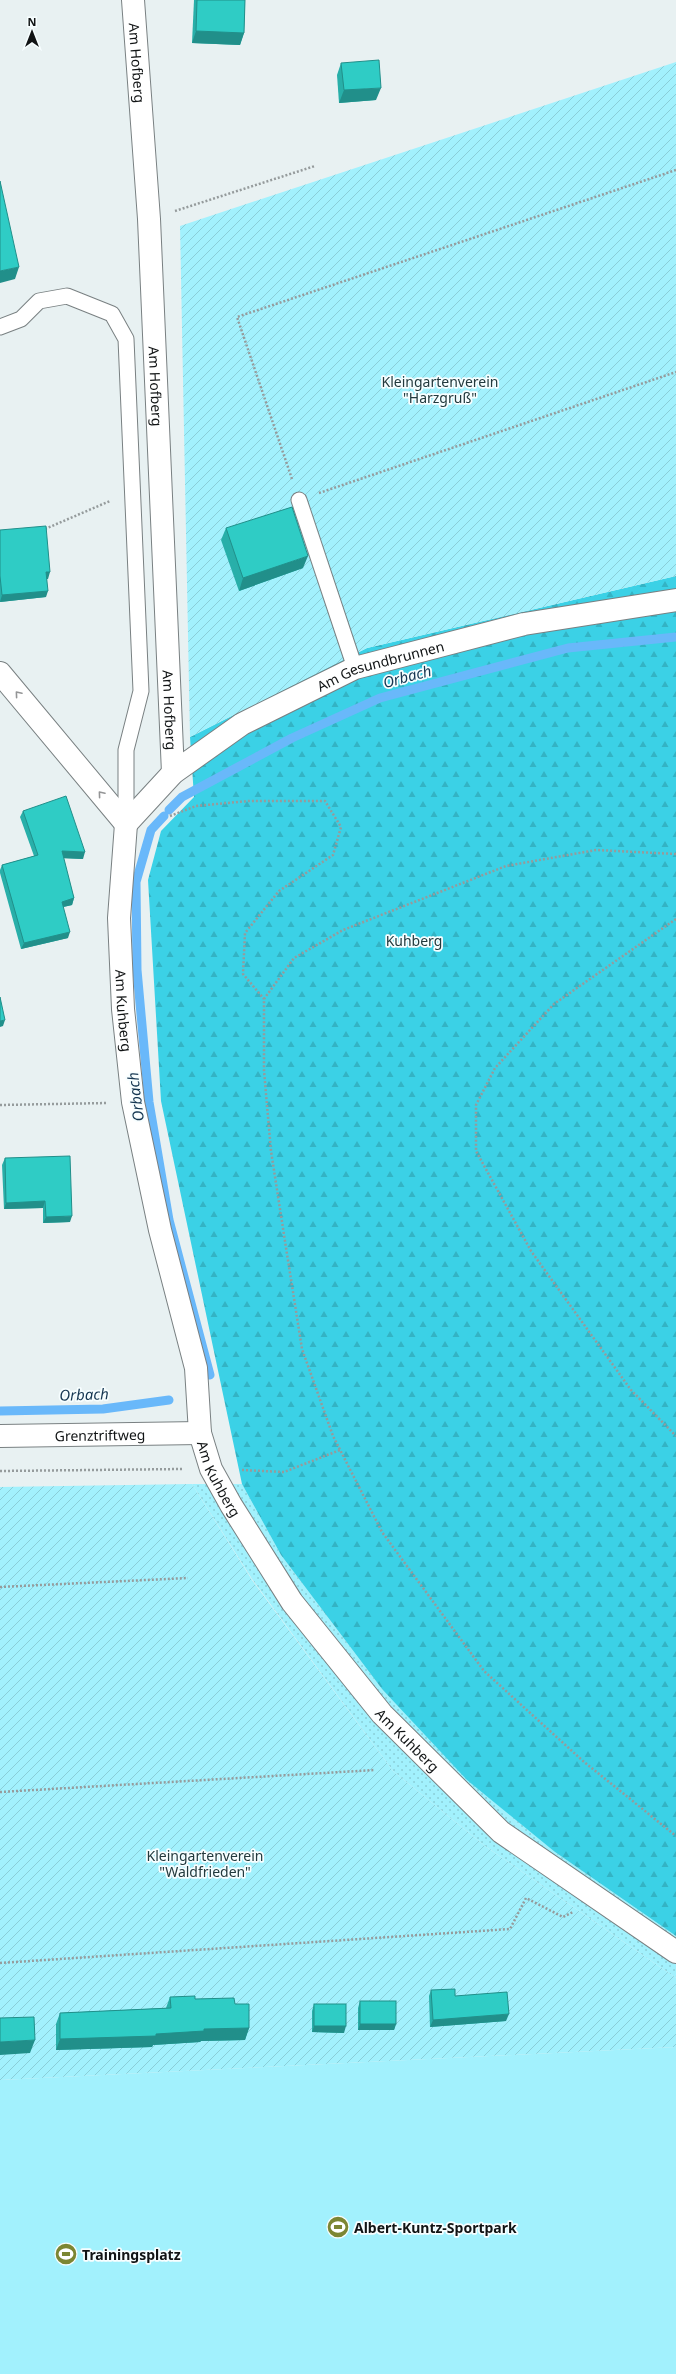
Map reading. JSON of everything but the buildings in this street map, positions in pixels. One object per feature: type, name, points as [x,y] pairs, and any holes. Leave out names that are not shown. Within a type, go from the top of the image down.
[{"type":"street","name":"Am Hofberg","points":[[133,0],[149,219],[173,773]]},
{"type":"street","name":"Am Gesundbrunnen","points":[[126,824],[173,773],[242,724],[356,668],[524,624],[676,600]]},
{"type":"street","points":[[0,673],[126,824]]},
{"type":"street","name":"Am Kuhberg","points":[[126,824],[119,918],[123,1009],[133,1102],[160,1230],[196,1368],[200,1433],[211,1469],[292,1602],[382,1714],[501,1832],[676,1952]]},
{"type":"street","name":"Grenztriftweg","points":[[0,1436],[200,1433]]},
{"type":"lane","name":"Am Hofberg","points":[[0,327],[21,319],[39,301],[67,296],[112,314],[126,339],[141,691],[126,750],[126,824]]},
{"type":"lane","points":[[299,500],[356,668]]},
{"type":"path","points":[[149,219],[315,166]]},
{"type":"path","points":[[676,170],[237,318],[299,500],[676,372]]},
{"type":"path","points":[[41,532],[47,526],[132,491]]},
{"type":"path","points":[[146,801],[171,816],[196,806],[248,801],[325,801],[341,827],[333,855],[279,891],[246,933],[243,974],[264,999]]},
{"type":"path","points":[[676,854],[596,850],[506,866],[343,930],[294,958],[264,999],[264,1071],[271,1151],[302,1349],[333,1436],[382,1532],[484,1672],[583,1761],[676,1836]]},
{"type":"path","points":[[676,919],[554,1004],[495,1068],[476,1104],[476,1151],[531,1251],[631,1390],[676,1436]]},
{"type":"path","points":[[0,1105],[89,1103]]},
{"type":"path","points":[[0,1471],[211,1469],[284,1472],[340,1450]]},
{"type":"path","points":[[0,1587],[188,1578]]},
{"type":"path","points":[[0,1792],[375,1770]]},
{"type":"path","points":[[0,1963],[510,1929],[526,1898]]},
{"type":"green space","name":"Kleingartenverein \"Harzgruß\"","points":[[676,62],[676,576],[367,648],[190,737],[180,226]]},
{"type":"green space","name":"Kuhberg","points":[[676,576],[676,1936],[555,1852],[467,1780],[382,1689],[281,1555],[242,1484],[161,1101],[148,880],[161,831],[194,797],[190,737],[367,648]]},
{"type":"green space","points":[[192,1484],[242,1484],[281,1555],[382,1689],[555,1852],[676,1936],[676,1978],[485,1846],[393,1771],[252,1579]]},
{"type":"green space","name":"Kleingartenverein \"Waldfrieden\"","points":[[192,1484],[252,1580],[393,1771],[485,1846],[676,1978],[676,2047],[0,2080],[0,1487]]},
{"type":"green space","name":"Albert-Kuntz-Sportpark","points":[[676,2047],[676,2374],[0,2374],[0,2080]]},
{"type":"waterway","name":"Orbach","points":[[169,810],[182,797],[292,738],[380,698],[568,648],[676,637]]},
{"type":"waterway","name":"Orbach","points":[[164,816],[151,830],[136,882],[137,970],[149,1102],[169,1220],[210,1375]]},
{"type":"waterway","name":"Orbach","points":[[0,1411],[103,1409],[169,1400]]},
{"type":"place","name":"Albert-Kuntz-Sportpark","points":[[338,2227]]},
{"type":"place","name":"Trainingsplatz","points":[[66,2254]]}]
